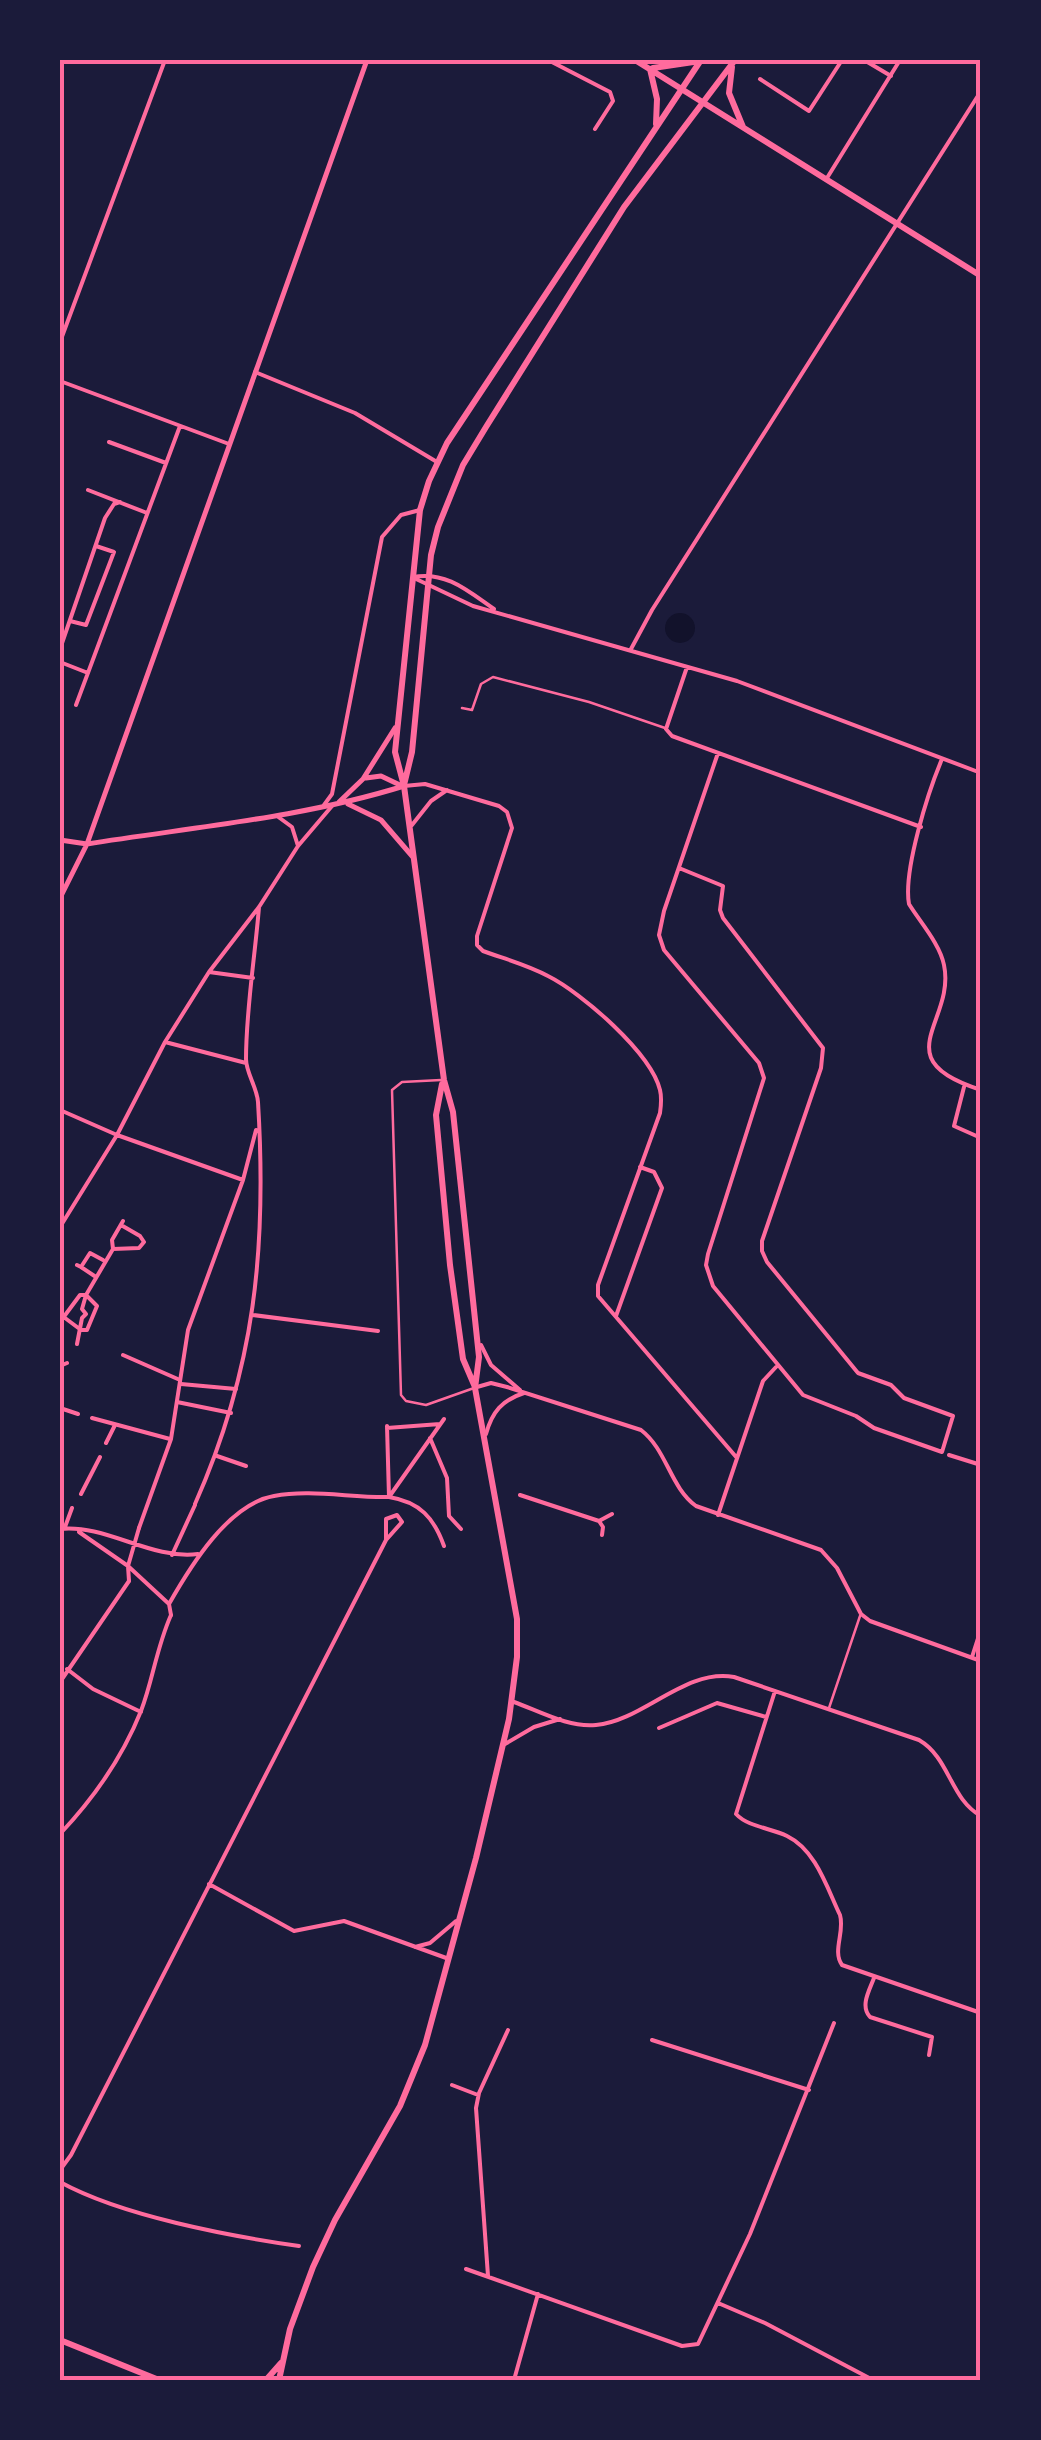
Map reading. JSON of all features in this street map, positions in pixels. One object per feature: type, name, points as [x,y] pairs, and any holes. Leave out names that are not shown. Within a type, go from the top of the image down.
[{"type":"main road","points":[[634,60],[981,276]]},
{"type":"main road","points":[[650,69],[701,60]]},
{"type":"main road","points":[[475,1388],[479,1358],[453,1112],[444,1080],[396,752],[420,510],[437,462],[701,60]]},
{"type":"main road","points":[[404,786],[412,752],[429,574],[438,527],[463,465],[624,207],[734,62]]},
{"type":"main road","points":[[734,62],[729,94],[743,128]]},
{"type":"main road","points":[[650,69],[657,100],[656,125]]},
{"type":"main road","points":[[278,2380],[296,2310],[324,2240],[411,2082],[460,1918],[512,1701],[516,1618],[475,1388],[463,1359],[450,1265],[436,1115],[444,1080]]},
{"type":"main road","points":[[60,2340],[159,2380]]},
{"type":"main road","points":[[266,2380],[282,2362]]},
{"type":"main road","points":[[282,2362],[287,2380]]},
{"type":"street","points":[[60,342],[166,60]]},
{"type":"street","points":[[60,898],[87,844],[367,60]]},
{"type":"street","points":[[548,60],[610,92],[612,101],[595,129]]},
{"type":"street","points":[[760,79],[809,111],[842,60]]},
{"type":"street","points":[[864,60],[890,76]]},
{"type":"street","points":[[827,178],[900,60]]},
{"type":"street","points":[[631,650],[652,610],[981,91]]},
{"type":"street","points":[[255,372],[355,413],[437,462]]},
{"type":"street","points":[[60,380],[229,444]]},
{"type":"street","points":[[76,705],[180,426]]},
{"type":"street","points":[[108,442],[166,463]]},
{"type":"street","points":[[88,490],[147,512]]},
{"type":"street","points":[[60,649],[109,510],[120,502]]},
{"type":"street","points":[[318,810],[332,794],[382,536],[400,514],[420,510]]},
{"type":"street","points":[[70,621],[86,625],[114,552],[96,546]]},
{"type":"street","points":[[411,577],[429,574],[459,584],[498,611]]},
{"type":"street","points":[[411,577],[473,606],[748,685],[981,773]]},
{"type":"street","points":[[60,662],[88,673]]},
{"type":"street","points":[[686,667],[666,729],[672,736],[921,827]]},
{"type":"street","points":[[60,1227],[116,1135],[164,1042],[209,972],[259,907],[298,846],[332,806],[363,779],[396,728]]},
{"type":"street","points":[[680,868],[723,886],[723,918],[824,1048],[762,1251],[853,1369],[891,1386],[904,1398],[953,1416],[942,1452],[874,1428],[856,1416],[817,1403],[798,1390],[713,1286],[706,1266],[764,1078],[759,1062],[661,942],[661,924],[718,754]]},
{"type":"street","points":[[942,759],[906,885],[909,904],[945,967],[928,1050],[942,1072],[981,1090]]},
{"type":"street","points":[[363,779],[381,776],[404,786]]},
{"type":"street","points":[[60,840],[87,844],[318,810],[404,786],[425,784],[499,806],[507,812],[512,828],[477,936],[478,947],[545,974],[564,986],[623,1036],[655,1078],[662,1102],[598,1285],[598,1296],[738,1458]]},
{"type":"street","points":[[410,831],[431,800],[448,790]]},
{"type":"street","points":[[346,803],[381,820],[413,856]]},
{"type":"street","points":[[277,816],[292,826],[298,846]]},
{"type":"street","points":[[172,1555],[217,1456],[252,1316],[262,1228],[258,1098],[246,1063],[259,907]]},
{"type":"street","points":[[209,972],[253,978]]},
{"type":"street","points":[[164,1042],[246,1063]]},
{"type":"street","points":[[964,1085],[954,1126],[981,1138]]},
{"type":"street","points":[[60,1110],[116,1135],[243,1180]]},
{"type":"street","points":[[60,1682],[129,1581],[133,1545],[170,1439],[188,1330],[243,1180],[258,1126]]},
{"type":"street","points":[[616,1316],[662,1188],[654,1172],[640,1167]]},
{"type":"street","points":[[78,1344],[86,1314],[82,1309],[86,1295],[113,1249],[112,1240],[122,1223],[144,1242],[138,1248],[113,1249]]},
{"type":"street","points":[[96,1277],[79,1266],[90,1253],[105,1261]]},
{"type":"street","points":[[80,1295],[86,1295],[97,1306],[87,1330],[62,1320],[80,1295]]},
{"type":"street","points":[[252,1316],[378,1331]]},
{"type":"street","points":[[476,1334],[491,1364],[524,1392]]},
{"type":"street","points":[[123,1355],[180,1382],[236,1389]]},
{"type":"street","points":[[60,1366],[66,1363]]},
{"type":"street","points":[[718,1515],[763,1381],[778,1366]]},
{"type":"street","points":[[475,1388],[491,1384],[524,1392],[645,1433],[686,1498],[718,1515],[821,1550],[837,1568],[861,1614],[879,1626],[981,1661]]},
{"type":"street","points":[[483,1442],[497,1409],[524,1392]]},
{"type":"street","points":[[177,1402],[230,1414]]},
{"type":"street","points":[[60,1408],[78,1414]]},
{"type":"street","points":[[92,1418],[170,1439]]},
{"type":"street","points":[[442,1422],[430,1438],[390,1497],[387,1427],[442,1422]]},
{"type":"street","points":[[106,1443],[116,1424]]},
{"type":"street","points":[[430,1438],[447,1478],[449,1516],[461,1528]]},
{"type":"street","points":[[949,1455],[981,1466]]},
{"type":"street","points":[[81,1494],[100,1456]]},
{"type":"street","points":[[217,1456],[246,1466]]},
{"type":"street","points":[[520,1494],[598,1522],[604,1527],[602,1536]]},
{"type":"street","points":[[169,1604],[198,1554],[256,1502],[270,1497],[406,1500],[424,1511],[444,1546]]},
{"type":"street","points":[[72,1508],[62,1528],[172,1555],[198,1554]]},
{"type":"street","points":[[598,1522],[612,1514]]},
{"type":"street","points":[[60,2170],[386,1540],[400,1528],[402,1522],[397,1515],[386,1519],[386,1540]]},
{"type":"street","points":[[60,1834],[107,1773],[140,1712],[171,1615],[169,1604],[128,1566],[75,1529]]},
{"type":"street","points":[[972,1658],[981,1629]]},
{"type":"street","points":[[60,1667],[140,1712]]},
{"type":"street","points":[[512,1701],[590,1726],[606,1723],[718,1675],[928,1744],[940,1756],[966,1804],[981,1816]]},
{"type":"street","points":[[775,1691],[736,1814],[741,1820],[784,1834],[806,1848],[844,1926],[838,1960],[848,1968],[981,2013]]},
{"type":"street","points":[[659,1728],[717,1702],[766,1717]]},
{"type":"street","points":[[504,1744],[560,1719]]},
{"type":"street","points":[[210,1884],[294,1931],[336,1921],[358,1925],[449,1959]]},
{"type":"street","points":[[413,1947],[430,1943],[460,1918]]},
{"type":"street","points":[[874,1976],[866,2012],[870,2017],[932,2038],[929,2054]]},
{"type":"street","points":[[466,2269],[682,2346],[693,2346],[703,2339],[834,2023]]},
{"type":"street","points":[[488,2276],[476,2108],[478,2095],[508,2030]]},
{"type":"street","points":[[652,2040],[809,2090]]},
{"type":"street","points":[[452,2085],[478,2095]]},
{"type":"street","points":[[60,2182],[111,2204],[247,2239],[299,2246]]},
{"type":"street","points":[[514,2380],[538,2294]]},
{"type":"street","points":[[718,2303],[766,2322],[874,2380]]},
{"type":"lane","points":[[462,708],[472,710],[481,684],[493,678],[589,702],[666,729]]},
{"type":"lane","points":[[444,1080],[402,1082],[392,1090],[401,1395],[406,1401],[426,1405],[475,1388]]},
{"type":"lane","points":[[828,1709],[861,1614]]},
{"type":"shaded area","points":[[680,613],[690,618],[695,628],[690,638],[680,643],[670,638],[665,628],[670,618]]}]
